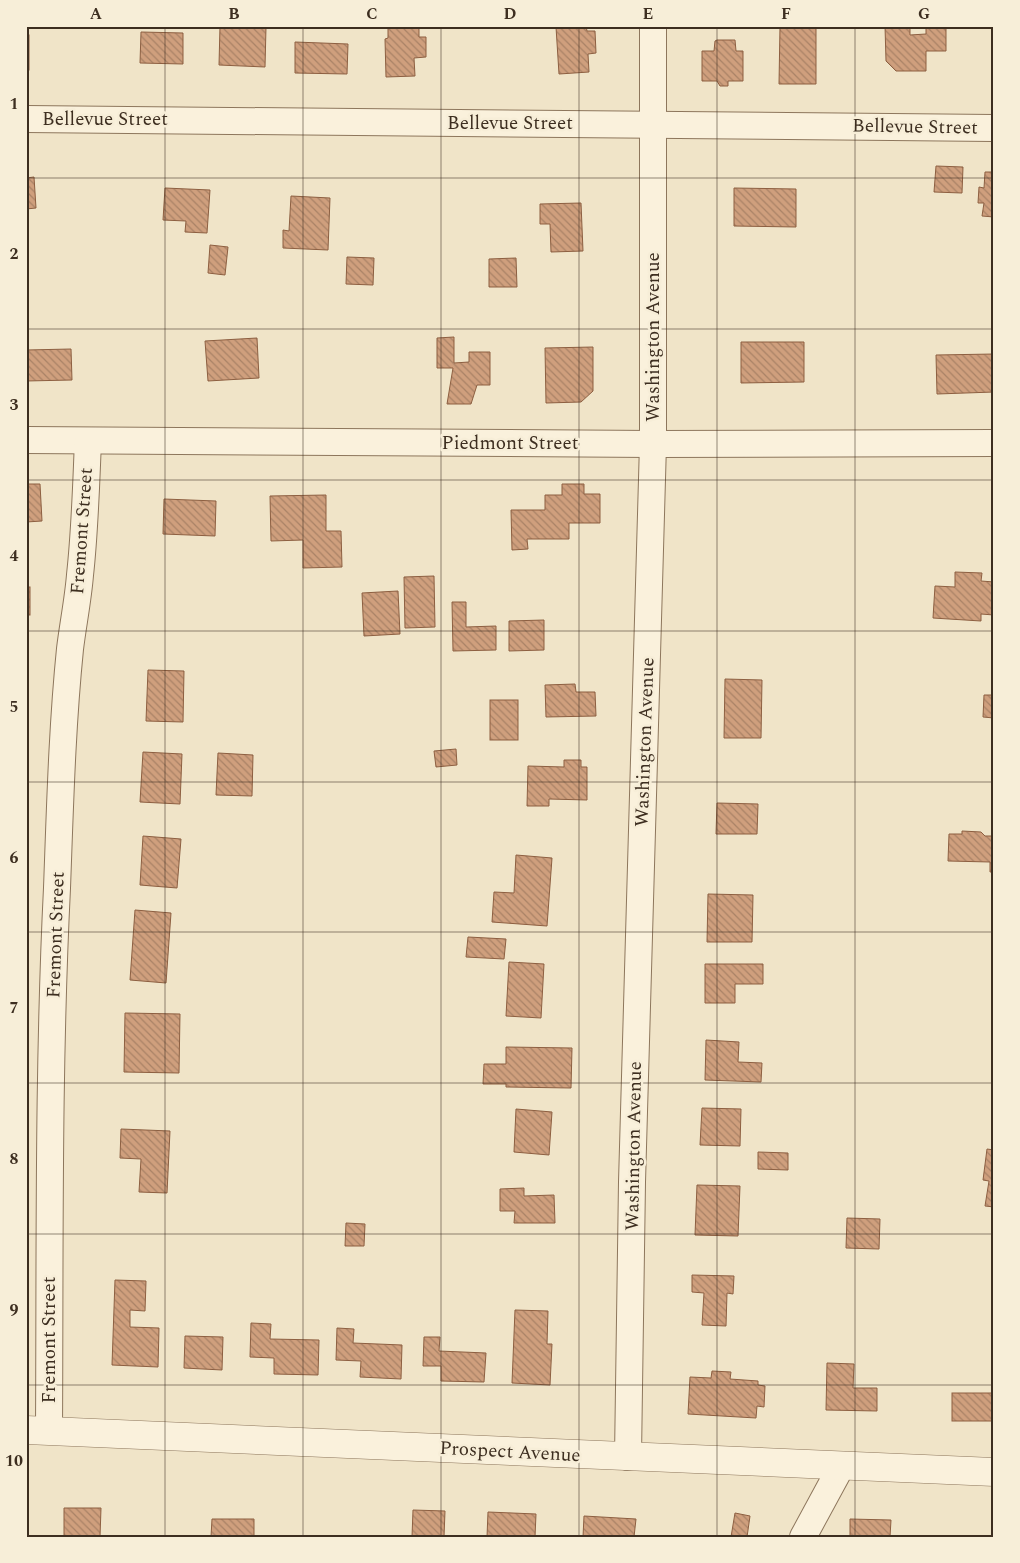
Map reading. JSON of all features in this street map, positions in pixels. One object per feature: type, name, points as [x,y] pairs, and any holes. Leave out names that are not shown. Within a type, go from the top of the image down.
[{"type":"street","name":"Washington Avenue","points":[[628,1457],[632,1182],[653,444],[654,124],[652,26]]},
{"type":"street","name":"Bellevue Street","points":[[26,119],[994,128]]},
{"type":"street","name":"Piedmont Street","points":[[26,440],[653,444],[994,443]]},
{"type":"street","name":"Fremont Street","points":[[38,1430],[50,1158],[57,890],[66,704],[70,649],[85,526],[88,441]]},
{"type":"street","name":"Prospect Avenue","points":[[38,1430],[994,1472]]},
{"type":"street","points":[[802,1537],[842,1465]]},
{"type":"building","points":[[220,26],[266,27],[265,67],[219,65]]},
{"type":"building","points":[[388,26],[419,26],[419,37],[426,37],[426,57],[414,58],[415,76],[386,77],[385,39],[388,38]]},
{"type":"building","points":[[586,26],[587,31],[595,31],[596,53],[588,54],[589,72],[559,74],[556,27]]},
{"type":"building","points":[[780,26],[816,26],[816,84],[779,84]]},
{"type":"building","points":[[885,26],[910,26],[910,35],[926,34],[926,26],[946,26],[946,51],[926,51],[926,71],[896,71],[886,61]]},
{"type":"building","points":[[141,32],[183,33],[183,64],[140,63]]},
{"type":"building","points":[[26,35],[29,35],[29,70],[26,70]]},
{"type":"building","points":[[735,40],[736,51],[743,51],[743,81],[728,81],[728,86],[720,86],[717,81],[702,81],[702,51],[714,51],[715,41]]},
{"type":"building","points":[[295,42],[348,44],[347,74],[295,73]]},
{"type":"building","points":[[936,166],[963,167],[962,193],[934,192]]},
{"type":"building","points":[[985,172],[994,172],[994,217],[982,216],[984,203],[978,203],[979,187],[984,188]]},
{"type":"building","points":[[34,177],[36,208],[26,209],[26,178]]},
{"type":"building","points":[[165,188],[210,190],[207,233],[185,232],[186,221],[163,220]]},
{"type":"building","points":[[734,188],[796,189],[796,227],[734,226]]},
{"type":"building","points":[[291,196],[330,198],[328,250],[283,248],[283,230],[289,231]]},
{"type":"building","points":[[581,203],[583,251],[551,252],[550,224],[540,224],[540,204]]},
{"type":"building","points":[[210,245],[228,247],[225,275],[208,273]]},
{"type":"building","points":[[347,257],[374,258],[373,285],[346,284]]},
{"type":"building","points":[[516,258],[517,287],[489,287],[489,259]]},
{"type":"building","points":[[454,337],[454,363],[469,362],[469,352],[490,352],[490,385],[477,385],[471,404],[447,404],[453,368],[437,368],[437,338]]},
{"type":"building","points":[[257,338],[259,378],[208,381],[205,341]]},
{"type":"building","points":[[741,342],[804,342],[804,382],[741,383]]},
{"type":"building","points":[[593,347],[593,391],[581,402],[546,403],[545,348]]},
{"type":"building","points":[[71,349],[72,380],[26,381],[26,350]]},
{"type":"building","points":[[994,354],[994,392],[937,394],[936,355]]},
{"type":"building","points":[[26,484],[40,484],[42,521],[26,522]]},
{"type":"building","points":[[562,484],[584,484],[584,494],[600,494],[600,523],[569,523],[569,539],[527,539],[528,549],[512,550],[511,510],[545,510],[545,495],[562,495]]},
{"type":"building","points":[[326,495],[326,531],[341,531],[342,567],[303,568],[303,540],[271,541],[270,496]]},
{"type":"building","points":[[164,499],[216,501],[215,536],[163,534]]},
{"type":"building","points":[[955,572],[982,573],[981,581],[994,582],[994,615],[981,614],[981,621],[933,618],[935,586],[955,587]]},
{"type":"building","points":[[434,576],[435,627],[405,628],[404,577]]},
{"type":"building","points":[[26,587],[30,587],[30,615],[26,615]]},
{"type":"building","points":[[398,591],[400,634],[364,636],[362,593]]},
{"type":"building","points":[[452,602],[466,602],[466,627],[496,626],[496,650],[453,651]]},
{"type":"building","points":[[544,620],[544,650],[509,651],[509,621]]},
{"type":"building","points":[[148,670],[184,671],[183,722],[146,721]]},
{"type":"building","points":[[725,679],[762,680],[761,738],[724,738]]},
{"type":"building","points":[[575,684],[576,692],[595,692],[596,716],[546,717],[545,685]]},
{"type":"building","points":[[984,695],[994,695],[994,718],[983,717]]},
{"type":"building","points":[[490,700],[518,700],[518,740],[490,740]]},
{"type":"building","points":[[456,749],[457,765],[436,767],[434,751]]},
{"type":"building","points":[[143,752],[182,754],[180,804],[140,802]]},
{"type":"building","points":[[218,753],[253,755],[252,796],[216,795]]},
{"type":"building","points":[[564,760],[581,760],[581,767],[587,767],[587,800],[549,799],[549,806],[527,806],[528,766],[564,767]]},
{"type":"building","points":[[717,803],[758,804],[757,834],[716,834]]},
{"type":"building","points":[[962,831],[981,832],[985,836],[994,836],[994,872],[990,872],[990,862],[948,861],[949,834],[962,834]]},
{"type":"building","points":[[143,836],[181,839],[177,888],[140,885]]},
{"type":"building","points":[[516,855],[552,858],[547,926],[492,922],[494,892],[514,893]]},
{"type":"building","points":[[708,894],[753,895],[752,942],[707,942]]},
{"type":"building","points":[[135,910],[171,913],[166,983],[130,980]]},
{"type":"building","points":[[468,937],[506,939],[504,959],[466,957]]},
{"type":"building","points":[[509,962],[544,964],[541,1018],[506,1016]]},
{"type":"building","points":[[705,964],[763,964],[763,984],[735,984],[735,1003],[705,1003]]},
{"type":"building","points":[[125,1013],[180,1014],[179,1073],[124,1072]]},
{"type":"building","points":[[706,1040],[739,1042],[738,1062],[762,1063],[761,1082],[705,1080]]},
{"type":"building","points":[[506,1047],[572,1048],[571,1088],[506,1087],[506,1084],[483,1084],[484,1064],[506,1064]]},
{"type":"building","points":[[702,1108],[741,1109],[740,1146],[700,1145]]},
{"type":"building","points":[[516,1109],[552,1112],[549,1155],[514,1152]]},
{"type":"building","points":[[121,1129],[170,1131],[167,1193],[139,1192],[141,1159],[120,1158]]},
{"type":"building","points":[[987,1149],[994,1150],[994,1207],[985,1206],[989,1181],[983,1180]]},
{"type":"building","points":[[758,1152],[788,1153],[788,1170],[758,1169]]},
{"type":"building","points":[[697,1185],[740,1186],[738,1236],[695,1235]]},
{"type":"building","points":[[524,1188],[524,1196],[554,1195],[555,1223],[514,1223],[515,1211],[500,1211],[500,1189]]},
{"type":"building","points":[[847,1218],[880,1219],[879,1249],[846,1248]]},
{"type":"building","points":[[346,1223],[365,1224],[364,1246],[345,1246]]},
{"type":"building","points":[[692,1275],[734,1276],[733,1294],[727,1293],[726,1326],[702,1325],[704,1293],[692,1292]]},
{"type":"building","points":[[115,1280],[146,1281],[145,1311],[130,1310],[130,1327],[159,1328],[158,1367],[112,1365]]},
{"type":"building","points":[[515,1310],[548,1311],[547,1344],[552,1344],[550,1385],[512,1383]]},
{"type":"building","points":[[251,1323],[271,1324],[270,1339],[319,1340],[318,1375],[274,1374],[274,1358],[250,1357]]},
{"type":"building","points":[[337,1328],[354,1329],[353,1343],[402,1345],[401,1379],[360,1377],[361,1361],[336,1360]]},
{"type":"building","points":[[185,1336],[223,1337],[222,1370],[184,1368]]},
{"type":"building","points":[[424,1337],[440,1337],[439,1351],[486,1353],[484,1382],[441,1381],[441,1366],[423,1366]]},
{"type":"building","points":[[827,1363],[854,1364],[853,1388],[877,1388],[877,1411],[826,1410]]},
{"type":"building","points":[[712,1371],[731,1372],[730,1379],[758,1381],[758,1385],[765,1386],[764,1407],[757,1406],[756,1418],[688,1414],[690,1377],[711,1378]]},
{"type":"building","points":[[952,1393],[994,1393],[994,1421],[952,1421]]},
{"type":"building","points":[[64,1508],[101,1508],[100,1537],[64,1537]]},
{"type":"building","points":[[413,1510],[445,1511],[444,1537],[412,1537]]},
{"type":"building","points":[[488,1512],[536,1514],[535,1537],[487,1537]]},
{"type":"building","points":[[735,1513],[750,1516],[747,1537],[731,1537]]},
{"type":"building","points":[[584,1516],[636,1519],[634,1537],[583,1537]]},
{"type":"building","points":[[212,1519],[254,1519],[254,1537],[211,1537]]},
{"type":"building","points":[[850,1519],[891,1520],[890,1537],[850,1537]]}]
